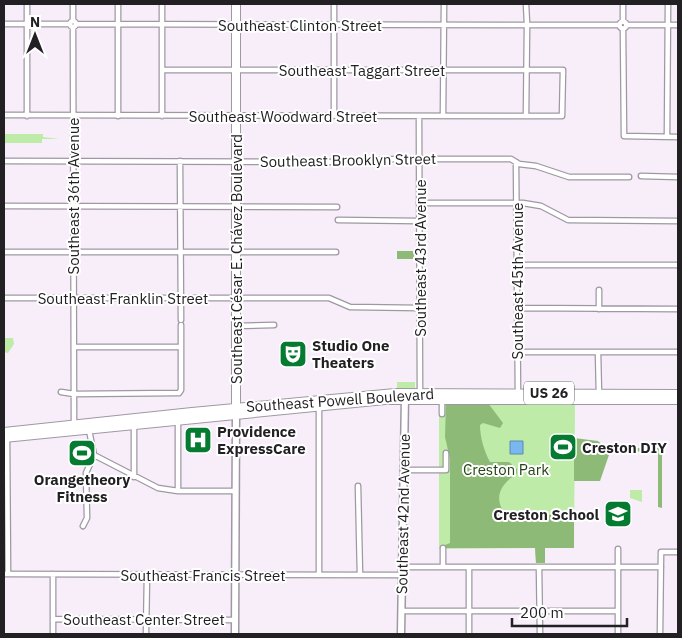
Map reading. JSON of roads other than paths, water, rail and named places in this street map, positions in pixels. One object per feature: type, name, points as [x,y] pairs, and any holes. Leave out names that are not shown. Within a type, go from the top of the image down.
[{"type":"main road","name":"Southeast César E. Chávez Boulevard","points":[[236,4],[236,411]]},
{"type":"main road","name":"Southeast Powell Boulevard","points":[[599,397],[678,394]]},
{"type":"main road","name":"Southeast Powell Boulevard","points":[[5,435],[66,432],[91,427],[319,402],[405,396],[599,397],[678,400]]},
{"type":"main road","name":"Southeast Powell Boulevard","points":[[134,422],[178,420],[236,411]]},
{"type":"main road","name":"Southeast Powell Boulevard","points":[[5,435],[74,425],[91,427]]},
{"type":"main road","points":[[66,432],[74,425]]},
{"type":"street","points":[[27,4],[27,116]]},
{"type":"street","name":"Southeast 36th Avenue","points":[[73,4],[74,425]]},
{"type":"street","points":[[118,4],[118,116]]},
{"type":"street","points":[[162,4],[162,116]]},
{"type":"street","points":[[334,4],[334,116]]},
{"type":"street","points":[[443,116],[444,4]]},
{"type":"street","points":[[526,4],[526,116]]},
{"type":"street","points":[[623,4],[624,136],[678,137]]},
{"type":"street","points":[[667,137],[668,4]]},
{"type":"street","name":"Southeast Clinton Street","points":[[4,24],[678,25]]},
{"type":"street","name":"Southeast Taggart Street","points":[[162,70],[563,70],[562,116]]},
{"type":"street","name":"Southeast Woodward Street","points":[[4,115],[562,116]]},
{"type":"street","name":"Southeast 43rd Avenue","points":[[419,116],[420,396]]},
{"type":"street","name":"Southeast Brooklyn Street","points":[[4,161],[336,162],[511,158],[516,162],[569,177],[629,177]]},
{"type":"street","points":[[61,392],[74,394],[180,392],[180,161]]},
{"type":"street","name":"Southeast 45th Avenue","points":[[516,162],[518,396]]},
{"type":"street","points":[[641,176],[678,177]]},
{"type":"street","points":[[420,203],[517,202],[534,204],[568,220],[678,221]]},
{"type":"street","points":[[4,206],[337,207]]},
{"type":"street","points":[[338,220],[419,220]]},
{"type":"street","points":[[4,252],[336,252]]},
{"type":"street","points":[[517,265],[678,265]]},
{"type":"street","points":[[599,290],[599,309]]},
{"type":"street","name":"Southeast Franklin Street","points":[[4,298],[329,298],[350,307],[420,308]]},
{"type":"street","points":[[517,308],[678,309]]},
{"type":"street","points":[[235,326],[274,325]]},
{"type":"street","points":[[74,347],[181,347]]},
{"type":"street","points":[[518,352],[678,352]]},
{"type":"street","points":[[598,352],[599,397]]},
{"type":"street","name":"Southeast 42nd Avenue","points":[[401,634],[405,396]]},
{"type":"street","points":[[442,396],[442,414]]},
{"type":"street","points":[[318,575],[319,402]]},
{"type":"street","name":"Southeast César E. Chávez Boulevard","points":[[235,634],[236,411]]},
{"type":"street","points":[[178,420],[178,491]]},
{"type":"street","points":[[134,422],[134,478]]},
{"type":"street","points":[[83,526],[87,518],[86,473],[94,454],[91,427]]},
{"type":"street","points":[[5,435],[6,574]]},
{"type":"street","points":[[404,470],[446,470],[446,453]]},
{"type":"street","points":[[94,454],[134,478],[154,487],[178,491],[235,491]]},
{"type":"street","points":[[358,486],[360,575]]},
{"type":"street","points":[[443,548],[443,567]]},
{"type":"street","points":[[618,549],[618,634]]},
{"type":"street","points":[[660,634],[661,552],[678,552]]},
{"type":"street","points":[[402,567],[661,567]]},
{"type":"street","points":[[469,567],[469,634]]},
{"type":"street","points":[[539,567],[540,634]]},
{"type":"street","name":"Southeast Francis Street","points":[[6,574],[402,575]]},
{"type":"street","points":[[53,574],[53,634]]},
{"type":"street","points":[[146,574],[146,634]]},
{"type":"street","points":[[402,611],[618,611]]},
{"type":"street","name":"Southeast Center Street","points":[[53,619],[235,620]]},
{"type":"water","points":[[510,441],[523,441],[523,454],[510,454]]},
{"type":"place","name":"Studio One Theaters","points":[[293,354]]},
{"type":"place","name":"Providence ExpressCare","points":[[198,440]]},
{"type":"place","name":"Creston DIY","points":[[563,447]]},
{"type":"place","name":"Orangetheory Fitness","points":[[82,453]]},
{"type":"place","name":"Creston School","points":[[618,514]]},
{"type":"park label","name":"Creston Park","points":[[506,469]]}]
